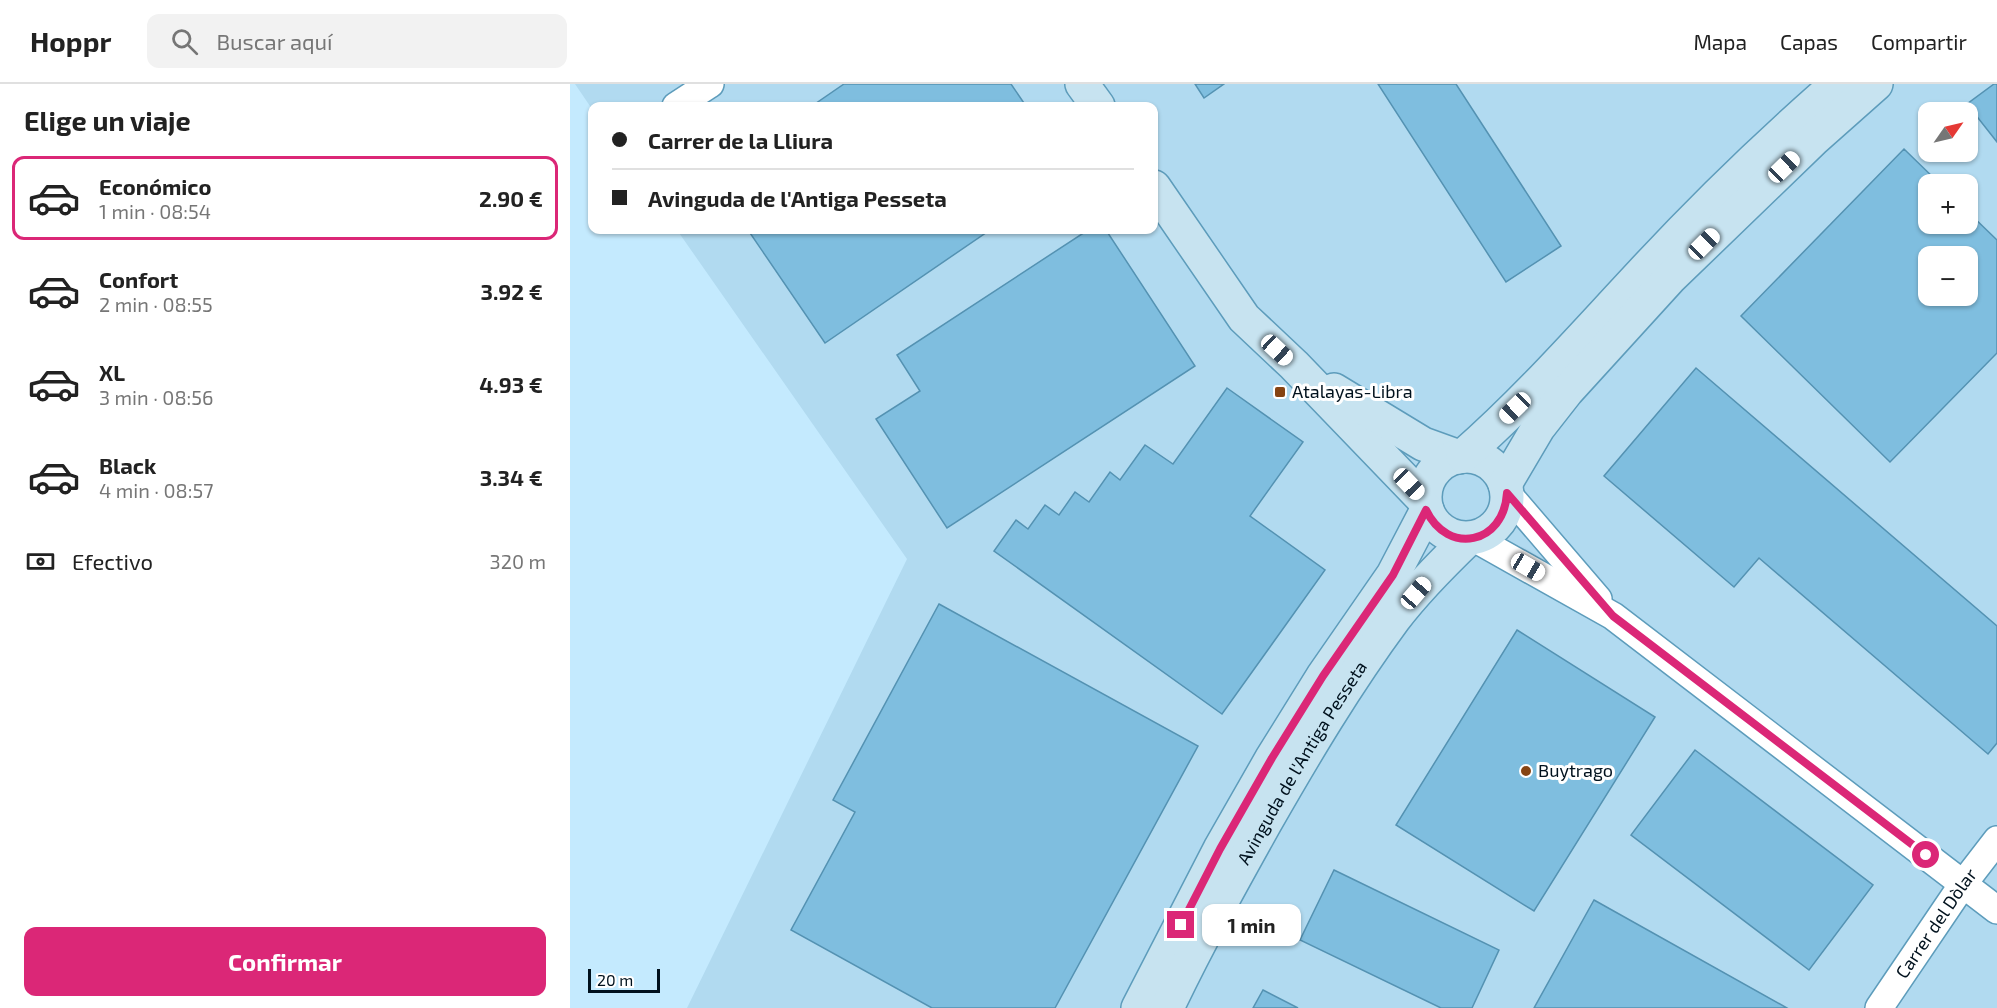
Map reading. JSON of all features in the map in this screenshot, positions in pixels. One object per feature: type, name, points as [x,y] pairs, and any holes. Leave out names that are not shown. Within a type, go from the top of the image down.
[{"type":"street","points":[[682,102],[710,84]]},
{"type":"street","points":[[1082,84],[1095,102]]},
{"type":"street","points":[[1425,505],[1425,488],[1437,467],[1447,460],[1461,456],[1492,431],[1569,354],[1714,197],[1837,84]]},
{"type":"street","points":[[1471,538],[1486,534],[1502,517],[1506,506],[1506,489],[1538,428],[1567,391],[1670,278],[1814,139],[1876,84]]},
{"type":"street","points":[[1158,193],[1244,318],[1294,365],[1425,505],[1431,520],[1447,534],[1471,538],[1613,616],[1997,910]]},
{"type":"street","points":[[1294,365],[1424,444],[1461,456],[1484,460],[1500,474],[1506,489],[1613,616]]},
{"type":"street","name":"Avinguda de l'Antiga Pesseta","points":[[1138,1008],[1220,849],[1272,758],[1323,676],[1393,575],[1425,505]]},
{"type":"street","name":"Avinguda de l'Antiga Pesseta","points":[[1167,1008],[1239,868],[1291,777],[1342,695],[1395,618],[1434,572],[1471,538]]},
{"type":"street","name":"Carrer del Dòlar","points":[[1878,1008],[1963,884],[1997,840]]},
{"type":"shaded area","points":[[575,84],[1997,84],[1997,1008],[687,1008],[907,559],[680,234],[1158,234],[1158,102],[588,103]]},
{"type":"building","points":[[844,84],[1011,84],[1023,102],[818,102]]},
{"type":"building","points":[[1195,84],[1224,84],[1204,98]]},
{"type":"building","points":[[1378,84],[1456,84],[1561,246],[1506,282]]},
{"type":"building","points":[[1997,84],[1997,142],[1978,118],[1978,102],[1970,102]]},
{"type":"building","points":[[1904,149],[1930,174],[1918,174],[1918,234],[1978,234],[1978,222],[1997,240],[1997,353],[1890,462],[1741,316]]},
{"type":"building","points":[[751,234],[984,234],[825,343]]},
{"type":"building","points":[[1082,234],[1109,234],[1195,366],[947,528],[876,419],[920,391],[897,355]]},
{"type":"building","points":[[1696,368],[1997,626],[1997,743],[1988,754],[1759,558],[1734,587],[1604,476]]},
{"type":"building","points":[[1227,388],[1303,442],[1250,516],[1325,570],[1222,714],[994,551],[1016,520],[1028,529],[1045,505],[1059,515],[1075,492],[1089,502],[1110,472],[1120,480],[1145,445],[1173,464]]},
{"type":"building","points":[[939,604],[1198,746],[1055,1008],[932,1008],[791,930],[855,812],[833,800]]},
{"type":"building","name":"Buytrago","points":[[1517,630],[1655,717],[1534,911],[1396,825]]},
{"type":"building","points":[[1695,750],[1873,885],[1809,970],[1631,835]]},
{"type":"building","points":[[1334,870],[1499,950],[1472,1008],[1441,1008],[1300,940]]},
{"type":"building","points":[[1594,900],[1787,1008],[1534,1008]]},
{"type":"building","points":[[1263,990],[1298,1008],[1253,1008]]},
{"type":"place","name":"Atalayas-Libra","points":[[1280,392]]},
{"type":"place","name":"Buytrago","points":[[1526,771]]},
{"type":"route","points":[[1181,925],[1220,849],[1272,758],[1323,676],[1393,575],[1426,510],[1438,528],[1447,534],[1458,538],[1474,538],[1486,534],[1495,527],[1506,506],[1507,493],[1613,616],[1926,855]]}]
